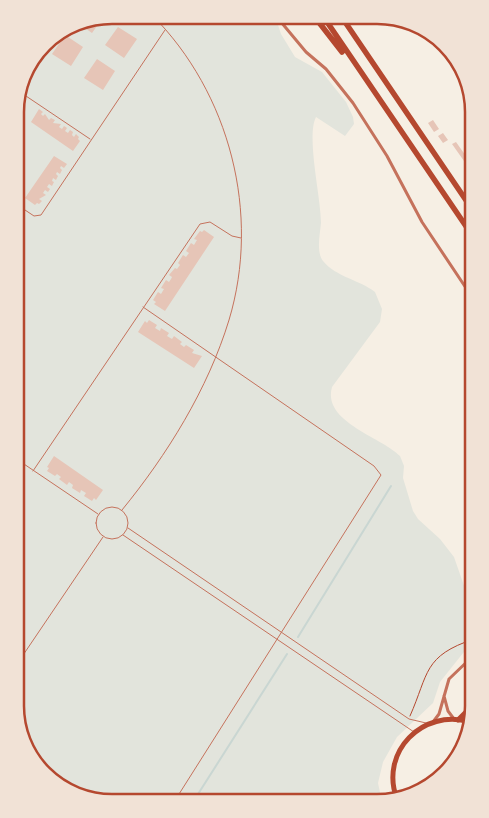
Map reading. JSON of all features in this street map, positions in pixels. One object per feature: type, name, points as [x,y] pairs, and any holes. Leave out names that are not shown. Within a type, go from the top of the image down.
[{"type":"highway","points":[[320,24],[367,82]]},
{"type":"highway","points":[[328,24],[465,225]]},
{"type":"highway","points":[[346,24],[465,199]]},
{"type":"main road","points":[[456,719],[465,712]]},
{"type":"main road","points":[[396,792],[393,783],[395,762],[400,748],[414,732],[431,722],[456,719],[464,721]]},
{"type":"street","points":[[283,24],[306,52],[326,69],[353,104],[387,156],[422,222],[465,286]]},
{"type":"street","points":[[431,722],[439,714],[449,678],[465,663]]},
{"type":"street","points":[[444,696],[456,719]]},
{"type":"lane","points":[[122,510],[146,479],[178,430],[215,357],[234,299],[242,238],[238,188],[222,126],[199,76],[160,24]]},
{"type":"lane","points":[[24,209],[34,216],[41,215],[165,29]]},
{"type":"lane","points":[[25,95],[91,140]]},
{"type":"lane","points":[[34,471],[203,222],[210,222],[232,236],[242,238]]},
{"type":"lane","points":[[143,308],[374,466],[381,475],[283,633],[179,794]]},
{"type":"lane","points":[[24,464],[98,514]]},
{"type":"lane","points":[[109,507],[122,510],[127,517],[128,528],[123,535],[112,540],[103,537],[96,527],[98,514],[109,507]]},
{"type":"lane","points":[[128,528],[409,719],[431,722]]},
{"type":"lane","points":[[123,535],[414,732]]},
{"type":"lane","points":[[24,654],[103,537]]},
{"type":"path","points":[[409,719],[423,681],[433,662],[450,647],[465,642]]},
{"type":"shaded area","points":[[112,24],[278,24],[281,34],[295,57],[322,72],[346,102],[353,117],[354,124],[345,136],[316,117],[313,126],[313,152],[321,223],[320,253],[323,261],[334,271],[375,292],[382,309],[380,322],[332,387],[331,399],[336,410],[344,419],[400,456],[404,466],[403,478],[413,511],[418,519],[440,539],[454,557],[465,589],[465,651],[440,682],[433,703],[397,737],[383,762],[378,783],[380,794],[101,793],[78,788],[58,776],[42,760],[30,740],[25,723],[24,706],[25,95],[30,78],[42,58],[63,39],[78,30]]},
{"type":"building","points":[[97,26],[92,33],[85,28]]},
{"type":"building","points":[[118,27],[137,39],[124,58],[105,45]]},
{"type":"building","points":[[67,36],[83,47],[71,66],[52,54],[61,40]]},
{"type":"building","points":[[97,59],[115,71],[103,90],[84,78]]},
{"type":"building","points":[[39,109],[43,112],[41,114],[43,116],[45,114],[49,120],[51,118],[55,120],[53,123],[61,124],[59,127],[62,129],[64,126],[67,128],[65,131],[68,133],[70,130],[73,132],[72,135],[74,137],[76,134],[79,137],[80,141],[73,151],[31,122]]},
{"type":"building","points":[[433,120],[439,129],[434,132],[428,123]]},
{"type":"building","points":[[443,133],[448,140],[443,143],[438,136]]},
{"type":"building","points":[[456,142],[465,155],[465,160],[464,161],[452,144]]},
{"type":"building","points":[[54,156],[67,164],[64,168],[61,166],[62,170],[60,174],[57,172],[56,180],[53,178],[52,186],[49,184],[47,187],[50,189],[48,192],[45,190],[43,193],[46,195],[39,199],[42,201],[35,205],[25,198]]},
{"type":"building","points":[[204,230],[214,237],[165,311],[154,304],[156,302],[153,300],[158,292],[161,294],[164,289],[161,288],[166,280],[169,282],[172,277],[169,275],[175,268],[177,269],[183,255],[186,257],[189,253],[186,251],[191,243],[194,245],[197,240],[194,239],[200,231]]},
{"type":"building","points":[[149,320],[157,325],[155,328],[160,331],[161,328],[169,333],[167,336],[172,339],[174,336],[182,342],[180,344],[184,347],[186,345],[194,350],[192,353],[202,356],[194,368],[138,332],[145,321],[147,323]]},
{"type":"building","points":[[54,456],[103,490],[96,500],[94,498],[92,501],[84,496],[86,493],[81,490],[80,493],[72,488],[73,485],[69,482],[67,485],[59,479],[61,477],[57,474],[55,476],[47,471],[49,468],[47,467]]},
{"type":"waterway","points":[[298,637],[391,486]]},
{"type":"waterway","points":[[198,794],[287,654]]}]
